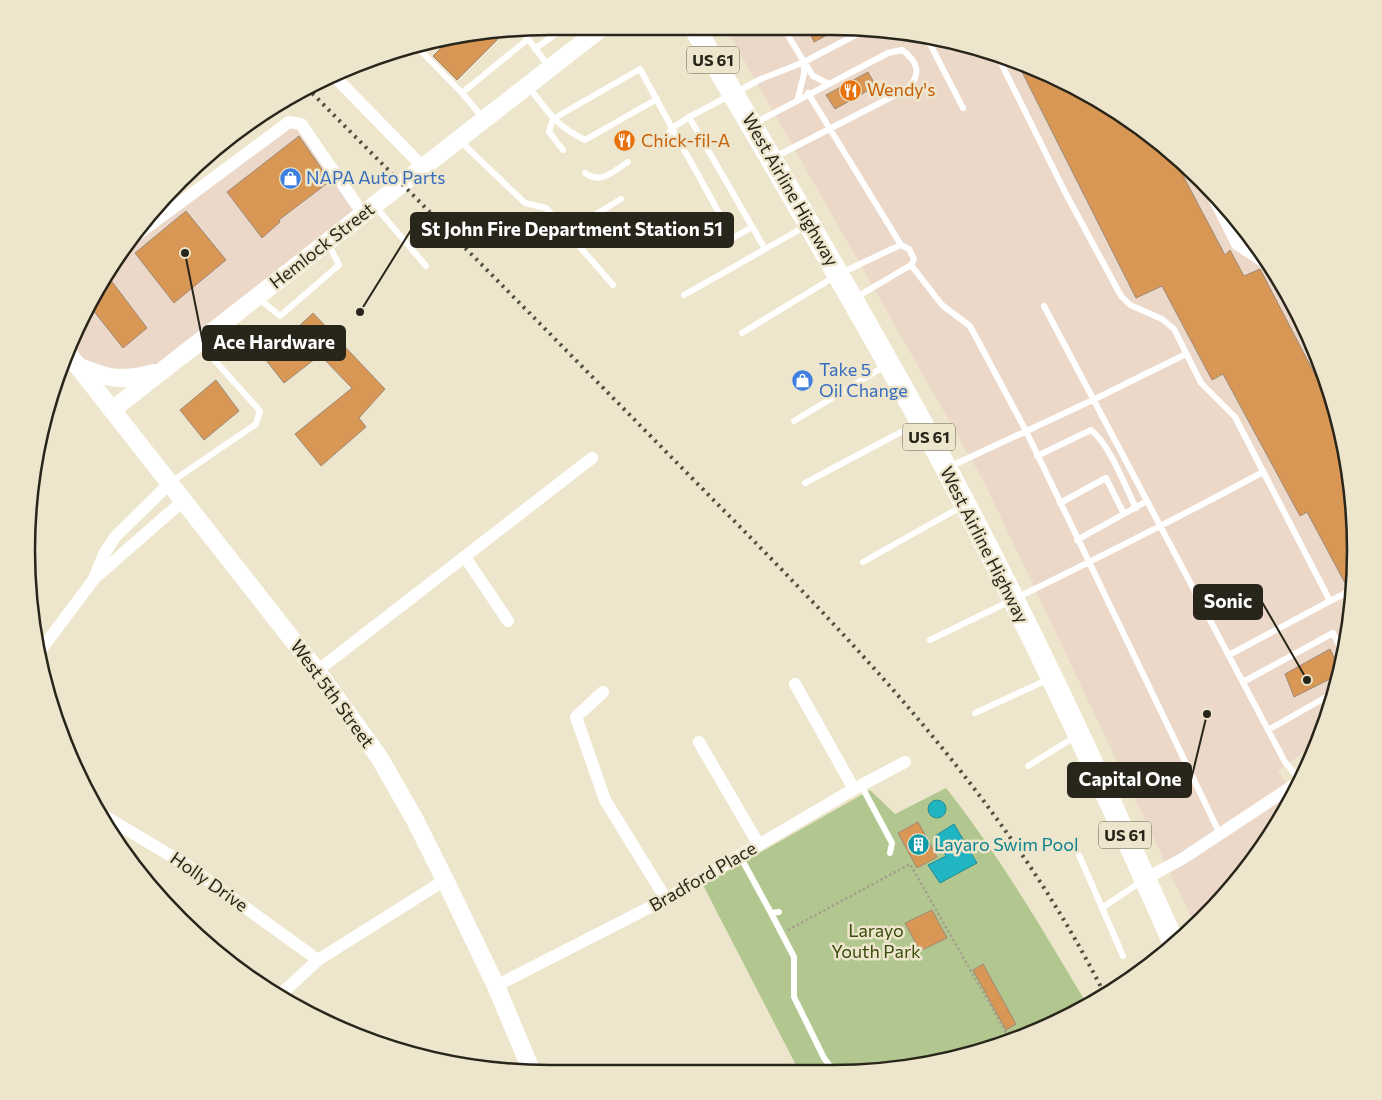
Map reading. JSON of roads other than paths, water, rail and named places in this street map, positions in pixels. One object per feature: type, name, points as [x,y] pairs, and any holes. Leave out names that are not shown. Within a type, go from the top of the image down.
[{"type":"highway","name":"West Airline Highway","points":[[699,35],[853,298],[1014,599],[1079,734],[1171,938]]},
{"type":"main road","name":"Hemlock Street","points":[[112,410],[592,35]]},
{"type":"main road","points":[[74,360],[114,380],[138,377],[164,369]]},
{"type":"main road","name":"West 5th Street","points":[[74,360],[317,671],[379,757],[415,820],[445,880],[496,986],[529,1064]]},
{"type":"street","points":[[338,81],[423,167]]},
{"type":"street","points":[[151,225],[289,122],[301,124],[368,210]]},
{"type":"street","points":[[1221,213],[1237,244],[1254,255]]},
{"type":"street","points":[[317,671],[592,458]]},
{"type":"street","points":[[94,579],[104,554],[115,536],[170,483]]},
{"type":"street","points":[[44,645],[94,579],[184,500]]},
{"type":"street","points":[[465,557],[508,621]]},
{"type":"street","points":[[795,684],[858,787]]},
{"type":"street","points":[[603,692],[576,717],[606,800],[666,900]]},
{"type":"street","points":[[699,742],[759,845]]},
{"type":"street","name":"Bradford Place","points":[[496,986],[666,900],[858,787],[905,762]]},
{"type":"street","points":[[1145,879],[1182,859],[1287,790]]},
{"type":"street","name":"Holly Drive","points":[[112,821],[188,866],[318,960]]},
{"type":"street","points":[[284,991],[318,960],[445,880]]},
{"type":"lane","points":[[535,49],[554,35]]},
{"type":"lane","points":[[788,35],[813,76],[829,84]]},
{"type":"lane","points":[[526,36],[550,68]]},
{"type":"lane","points":[[664,140],[672,128],[733,93],[804,62],[854,36]]},
{"type":"lane","points":[[462,93],[528,39]]},
{"type":"lane","points":[[930,45],[963,108]]},
{"type":"lane","points":[[751,124],[888,53],[902,50],[911,56],[917,71],[915,81],[907,89],[771,158]]},
{"type":"lane","points":[[422,52],[462,93],[484,119]]},
{"type":"lane","points":[[798,98],[804,74],[804,62]]},
{"type":"lane","points":[[1001,63],[1066,194],[1121,296],[1130,305],[1162,319],[1174,329],[1201,383],[1235,417],[1330,601]]},
{"type":"lane","points":[[563,150],[549,132],[553,119],[640,69],[733,238],[752,226]]},
{"type":"lane","points":[[528,86],[553,119],[566,131],[585,140],[657,99]]},
{"type":"lane","points":[[808,93],[828,129],[901,245],[909,249],[914,259],[911,265],[853,298]]},
{"type":"lane","points":[[690,117],[765,249]]},
{"type":"lane","points":[[459,140],[525,203],[546,208],[612,285]]},
{"type":"lane","points":[[585,173],[594,179],[601,178],[628,162]]},
{"type":"lane","points":[[567,232],[621,199]]},
{"type":"lane","points":[[368,210],[426,266]]},
{"type":"lane","points":[[684,295],[810,224]]},
{"type":"lane","points":[[257,297],[280,316],[340,265],[327,242]]},
{"type":"lane","points":[[742,333],[839,274],[901,245]]},
{"type":"lane","points":[[911,265],[942,305],[970,326],[1026,431],[1087,562],[1220,834]]},
{"type":"lane","points":[[1044,306],[1285,762],[1296,774]]},
{"type":"lane","points":[[170,483],[256,424],[260,411],[198,342]]},
{"type":"lane","points":[[945,468],[1094,400],[1186,354]]},
{"type":"lane","points":[[794,421],[888,364]]},
{"type":"lane","points":[[805,483],[921,422]]},
{"type":"lane","points":[[1037,456],[1091,430],[1098,435],[1106,448],[1136,508]]},
{"type":"lane","points":[[930,640],[1161,527],[1263,472]]},
{"type":"lane","points":[[1060,502],[1106,478],[1124,514]]},
{"type":"lane","points":[[1077,540],[1148,502]]},
{"type":"lane","points":[[864,562],[964,505]]},
{"type":"lane","points":[[1229,655],[1345,593]]},
{"type":"lane","points":[[1243,682],[1333,633],[1338,643]]},
{"type":"lane","points":[[975,713],[1051,678]]},
{"type":"lane","points":[[1268,730],[1325,698]]},
{"type":"lane","points":[[1028,766],[1079,734]]},
{"type":"lane","points":[[858,787],[877,822],[892,843],[890,853]]},
{"type":"lane","points":[[1079,855],[1123,956]]},
{"type":"lane","points":[[740,856],[794,957],[794,997],[829,1065]]},
{"type":"lane","points":[[1102,908],[1145,879]]},
{"type":"lane","points":[[756,886],[763,882]]},
{"type":"lane","points":[[771,913],[779,912]]},
{"type":"water","points":[[937,800],[943,803],[946,809],[943,815],[937,818],[931,815],[928,809],[931,803]]},
{"type":"water","points":[[954,824],[977,863],[940,883],[928,865],[946,856],[935,836]]},
{"type":"railway","points":[[312,93],[740,527],[858,650],[914,714],[1018,848],[1064,920],[1102,989]]},
{"type":"place","name":"Wendy's","points":[[851,90]]},
{"type":"place","name":"Chick-fil-A","points":[[625,141]]},
{"type":"place","name":"NAPA Auto Parts","points":[[290,178]]},
{"type":"place","name":"Ace Hardware","points":[[185,253]]},
{"type":"place","name":"St John Fire Department Station 51","points":[[360,312]]},
{"type":"place","name":"Take 5 Oil Change","points":[[803,380]]},
{"type":"place","name":"Sonic","points":[[1307,680]]},
{"type":"place","name":"Capital One","points":[[1207,714]]},
{"type":"place","name":"Layaro Swim Pool","points":[[918,845]]},
{"type":"park label","name":"Larayo Youth Park","points":[[876,941]]}]
